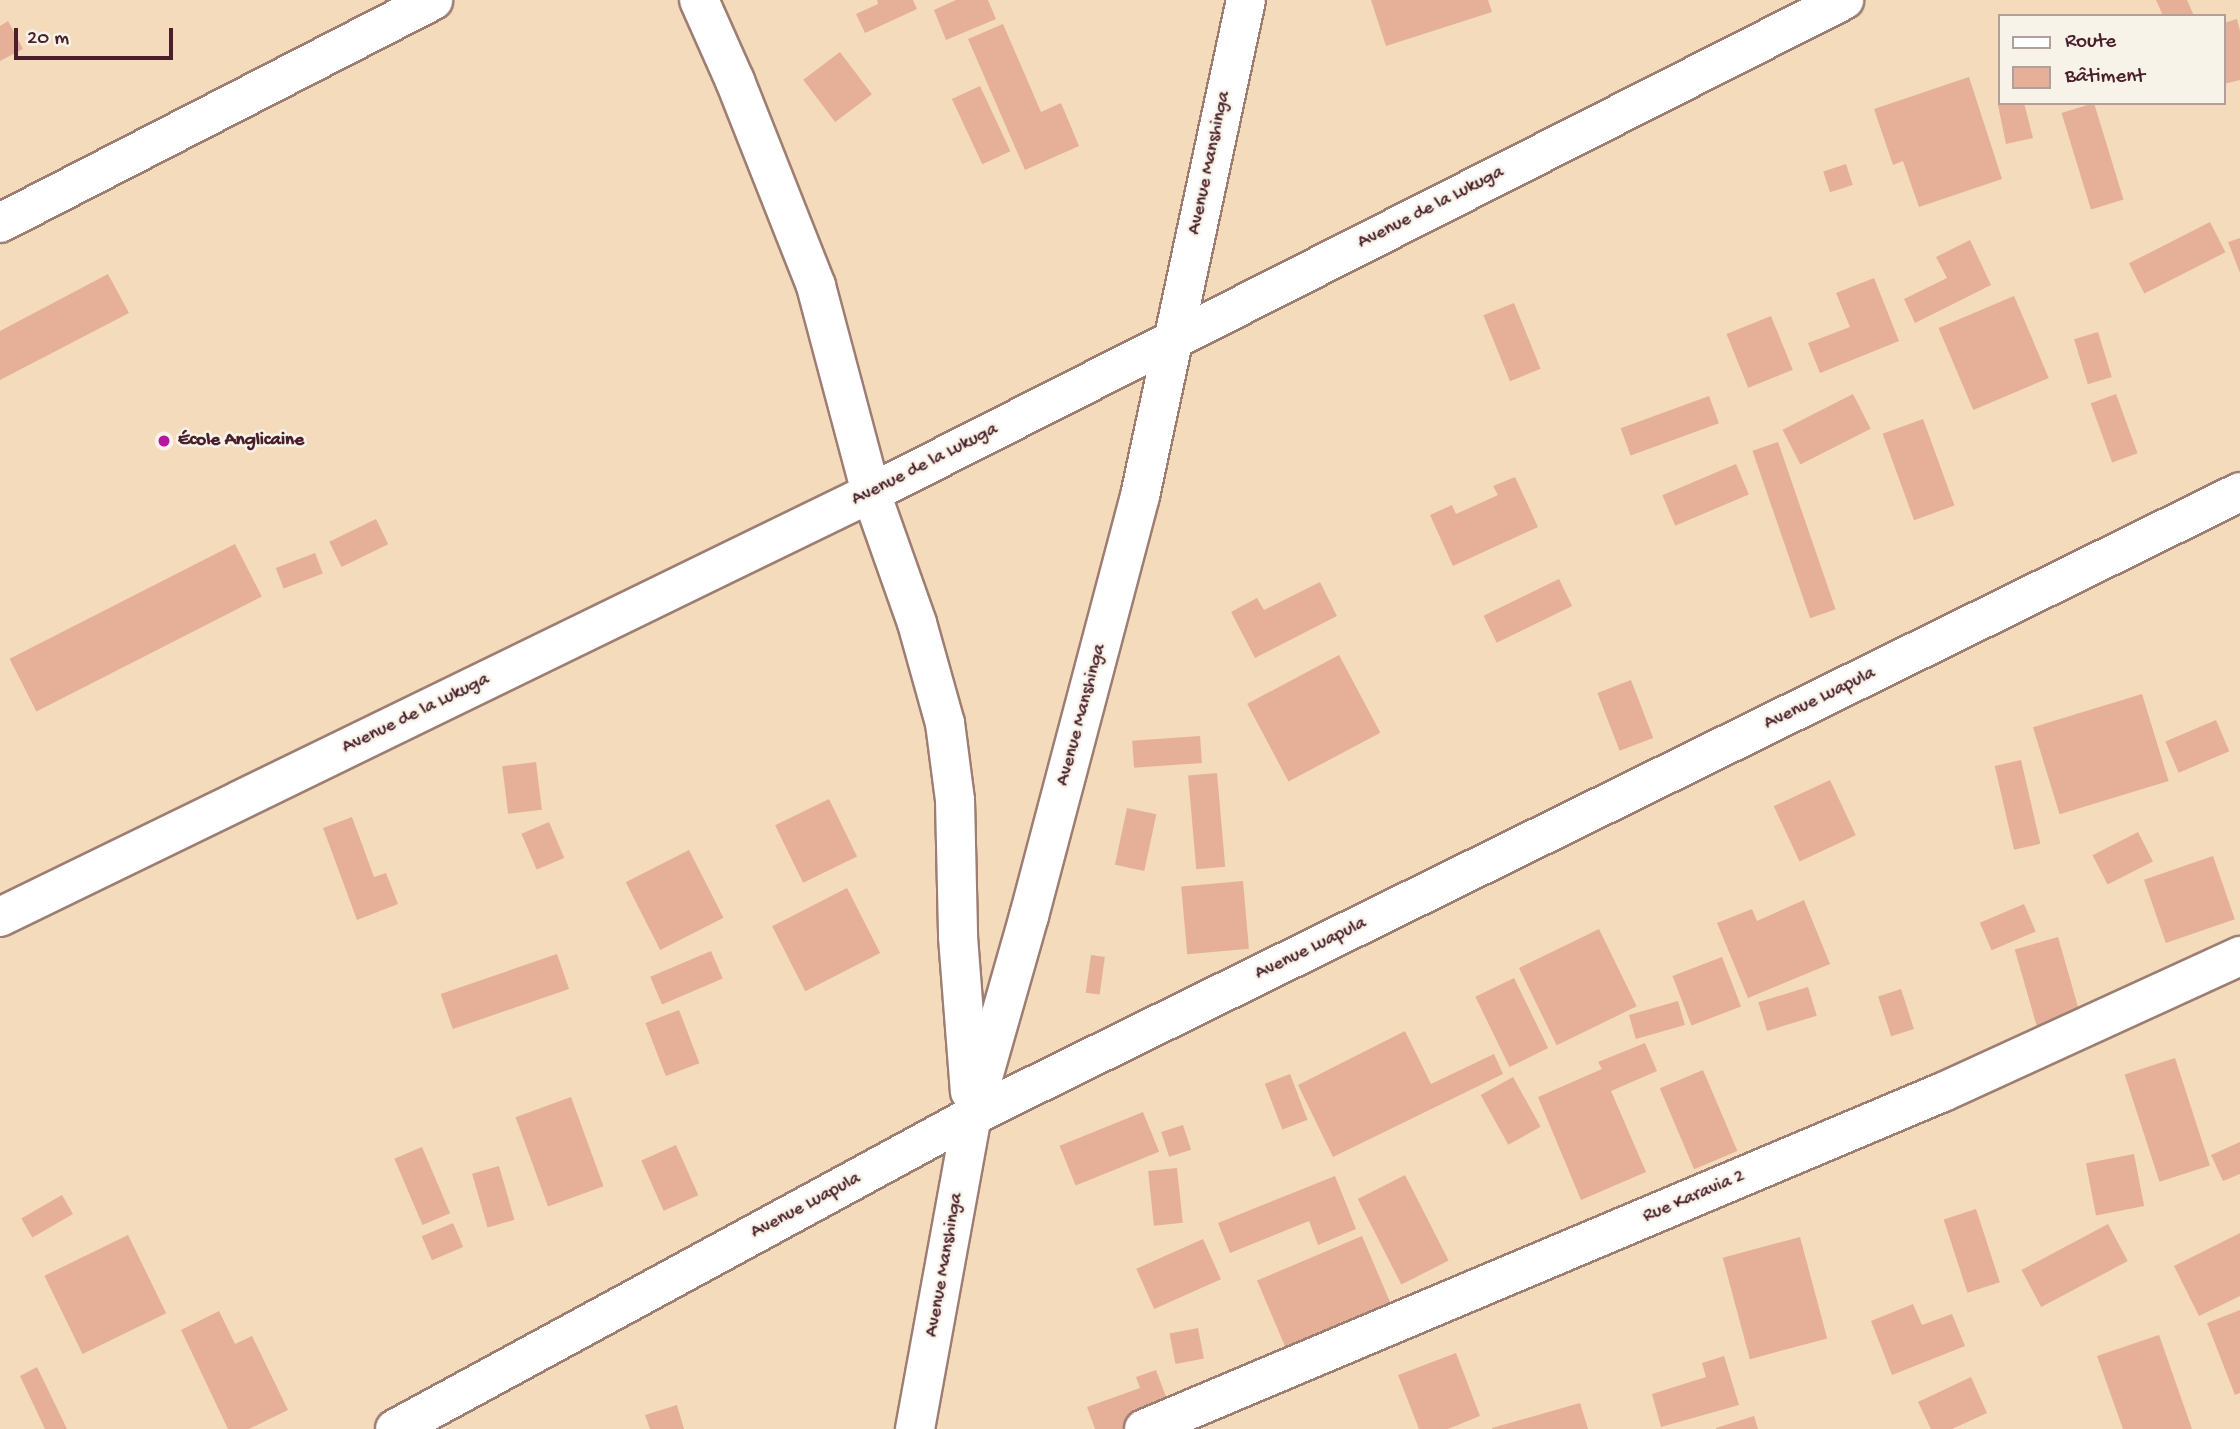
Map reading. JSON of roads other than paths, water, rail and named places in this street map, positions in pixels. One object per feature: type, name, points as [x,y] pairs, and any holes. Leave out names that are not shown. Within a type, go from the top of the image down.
[{"type":"street","points":[[0,223],[433,0]]},
{"type":"street","points":[[699,0],[735,81],[816,286],[872,493],[917,623],[945,723],[955,800],[958,937],[972,1116]]},
{"type":"street","name":"Avenue Manshinga","points":[[915,1429],[972,1116],[1029,916],[1136,509],[1246,0]]},
{"type":"street","name":"Avenue de la Lukuga","points":[[0,917],[872,493],[1172,338],[1844,0]]},
{"type":"street","name":"Avenue Luapula","points":[[395,1429],[972,1116],[2240,492]]},
{"type":"street","name":"Rue Karavia 2","points":[[1144,1429],[1943,1092],[2240,956]]},
{"type":"place","name":"École Anglicaine","points":[[164,441]]}]
